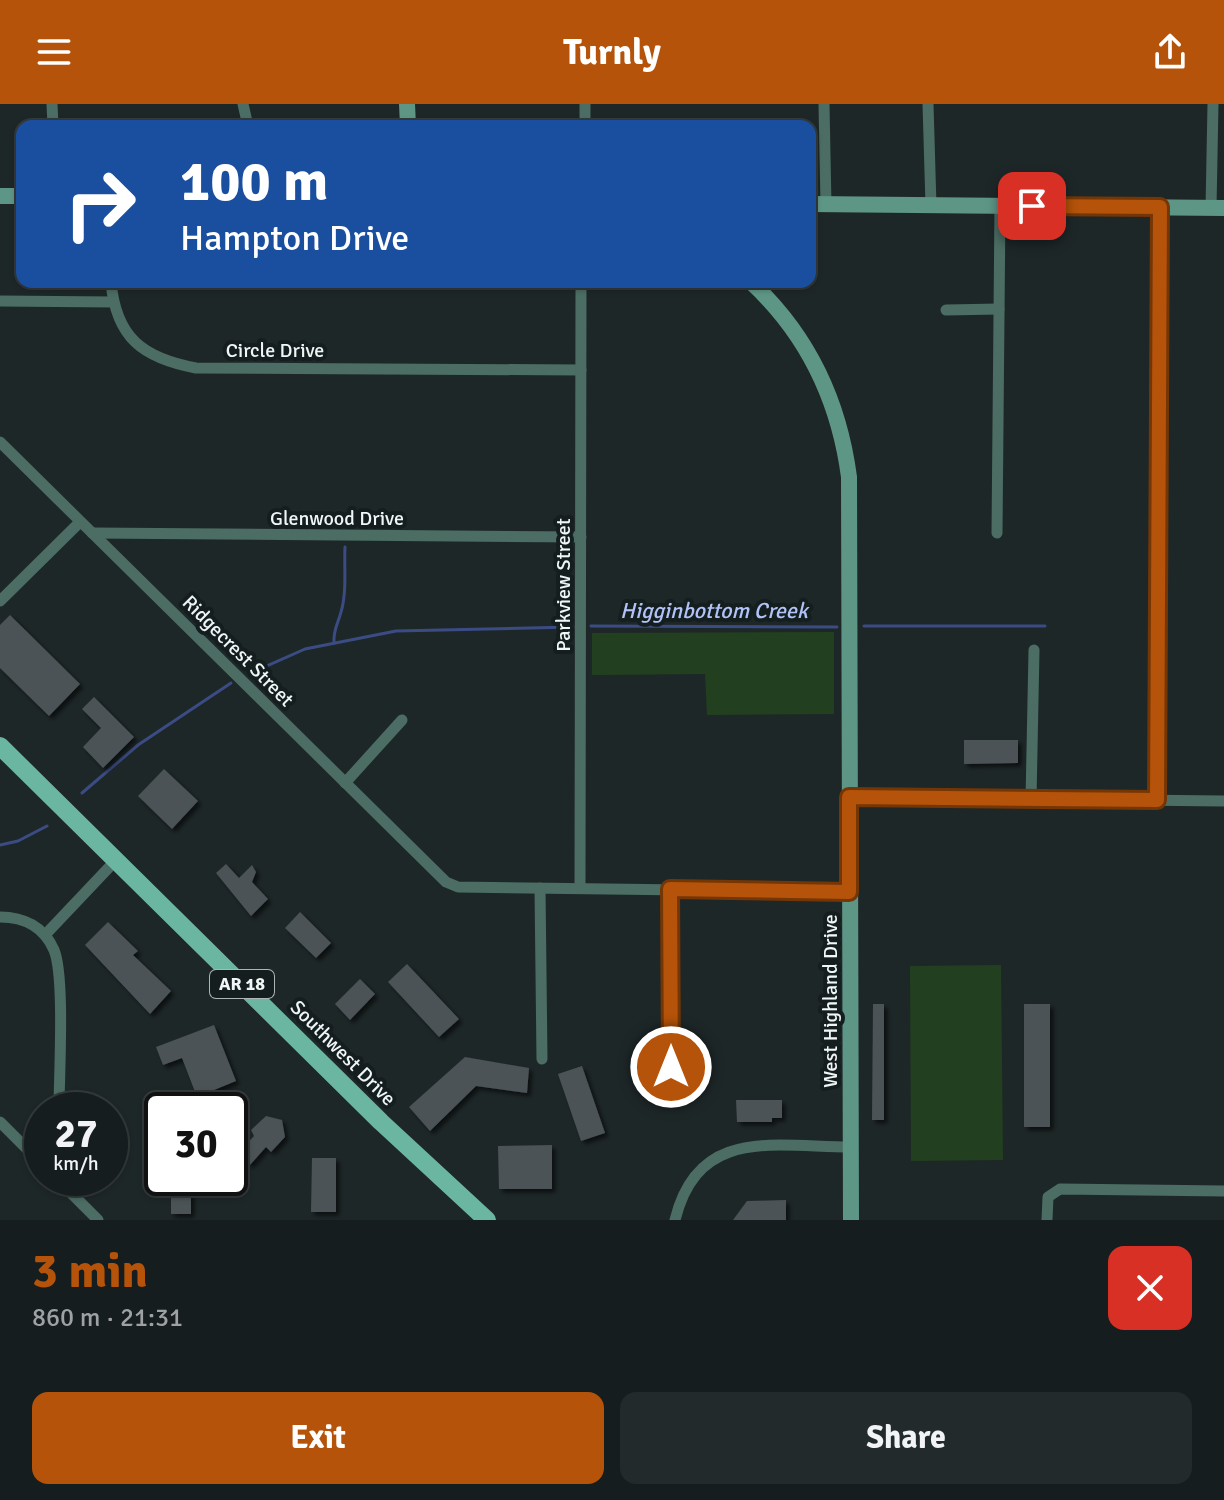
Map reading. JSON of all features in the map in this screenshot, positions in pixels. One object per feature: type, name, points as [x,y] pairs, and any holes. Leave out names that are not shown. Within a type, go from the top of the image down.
[{"type":"main road","name":"Southwest Drive","points":[[0,746],[381,1122],[487,1220]]},
{"type":"street","points":[[824,104],[818,205],[1218,208],[1213,104]]},
{"type":"street","points":[[928,104],[931,206]]},
{"type":"street","points":[[997,533],[1000,206]]},
{"type":"street","points":[[1157,800],[1160,207]]},
{"type":"street","points":[[0,301],[113,302],[112,288]]},
{"type":"street","name":"Parkview Street","points":[[580,888],[581,288]]},
{"type":"street","name":"West Highland Drive","points":[[757,288],[787,321],[819,371],[836,410],[849,477],[851,1220]]},
{"type":"street","name":"Circle Drive","points":[[113,302],[115,313],[142,350],[161,361],[196,368],[581,370]]},
{"type":"street","points":[[946,310],[999,309]]},
{"type":"street","name":"Ridgecrest Street","points":[[0,442],[451,884],[540,888]]},
{"type":"street","points":[[0,601],[80,522]]},
{"type":"street","name":"Glenwood Drive","points":[[92,533],[581,537]]},
{"type":"street","points":[[1031,800],[1034,650]]},
{"type":"street","points":[[345,783],[402,720]]},
{"type":"street","points":[[849,797],[1224,801]]},
{"type":"street","points":[[45,935],[116,860]]},
{"type":"street","points":[[542,1059],[540,888],[849,892]]},
{"type":"street","points":[[670,889],[671,1067]]},
{"type":"street","points":[[0,917],[25,920],[45,935],[53,947],[58,967],[59,1092]]},
{"type":"street","points":[[0,1122],[24,1146]]},
{"type":"street","points":[[675,1220],[688,1180],[721,1152],[740,1147],[851,1147]]},
{"type":"street","points":[[1047,1220],[1048,1197],[1060,1189],[1224,1191]]},
{"type":"street","points":[[75,1196],[98,1220]]},
{"type":"green space","points":[[834,632],[834,714],[707,715],[705,674],[592,675],[592,633]]},
{"type":"green space","points":[[1001,965],[1003,1160],[911,1161],[910,966]]},
{"type":"building","points":[[10,615],[80,684],[49,716],[0,668],[0,625]]},
{"type":"building","points":[[94,697],[134,737],[103,768],[83,747],[101,728],[82,709]]},
{"type":"building","points":[[964,740],[1018,740],[1018,763],[964,764]]},
{"type":"building","points":[[164,769],[198,801],[172,829],[138,796]]},
{"type":"building","points":[[226,864],[239,878],[252,865],[256,872],[252,882],[268,899],[251,916],[216,873]]},
{"type":"building","points":[[300,912],[331,943],[316,958],[285,928]]},
{"type":"building","points":[[108,922],[138,951],[133,955],[171,991],[150,1014],[85,945]]},
{"type":"building","points":[[407,964],[459,1019],[439,1037],[388,982]]},
{"type":"building","points":[[360,979],[375,994],[350,1020],[335,1004]]},
{"type":"building","points":[[873,1004],[884,1004],[884,1120],[872,1120]]},
{"type":"building","points":[[1024,1004],[1050,1004],[1050,1127],[1024,1127]]},
{"type":"building","points":[[214,1025],[236,1081],[209,1092],[195,1092],[182,1058],[163,1065],[156,1047]]},
{"type":"building","points":[[465,1057],[529,1068],[527,1093],[476,1086],[430,1131],[409,1107]]},
{"type":"building","points":[[582,1066],[605,1133],[581,1141],[558,1074]]},
{"type":"building","points":[[736,1100],[782,1100],[782,1118],[772,1118],[772,1122],[737,1122]]},
{"type":"building","points":[[266,1116],[282,1120],[285,1137],[271,1152],[266,1147],[250,1165],[248,1142],[254,1136],[251,1130]]},
{"type":"building","points":[[552,1145],[552,1189],[499,1189],[498,1146]]},
{"type":"building","points":[[312,1158],[336,1158],[336,1212],[311,1212]]},
{"type":"building","points":[[171,1196],[191,1196],[191,1214],[171,1214]]},
{"type":"building","points":[[786,1200],[786,1220],[733,1220],[747,1201]]},
{"type":"waterway","points":[[334,643],[344,596],[345,547]]},
{"type":"waterway","name":"Higginbottom Creek","points":[[591,626],[837,627]]},
{"type":"waterway","name":"Higginbottom Creek","points":[[864,626],[1045,626]]},
{"type":"waterway","name":"Higginbottom Creek","points":[[251,673],[305,649],[396,631],[573,627]]},
{"type":"waterway","name":"Higginbottom Creek","points":[[82,793],[138,745],[231,683]]},
{"type":"waterway","name":"Higginbottom Creek","points":[[0,845],[18,841],[47,826]]},
{"type":"route","points":[[671,1067],[670,889],[849,892],[849,797],[1157,800],[1160,207],[1032,206]]}]
